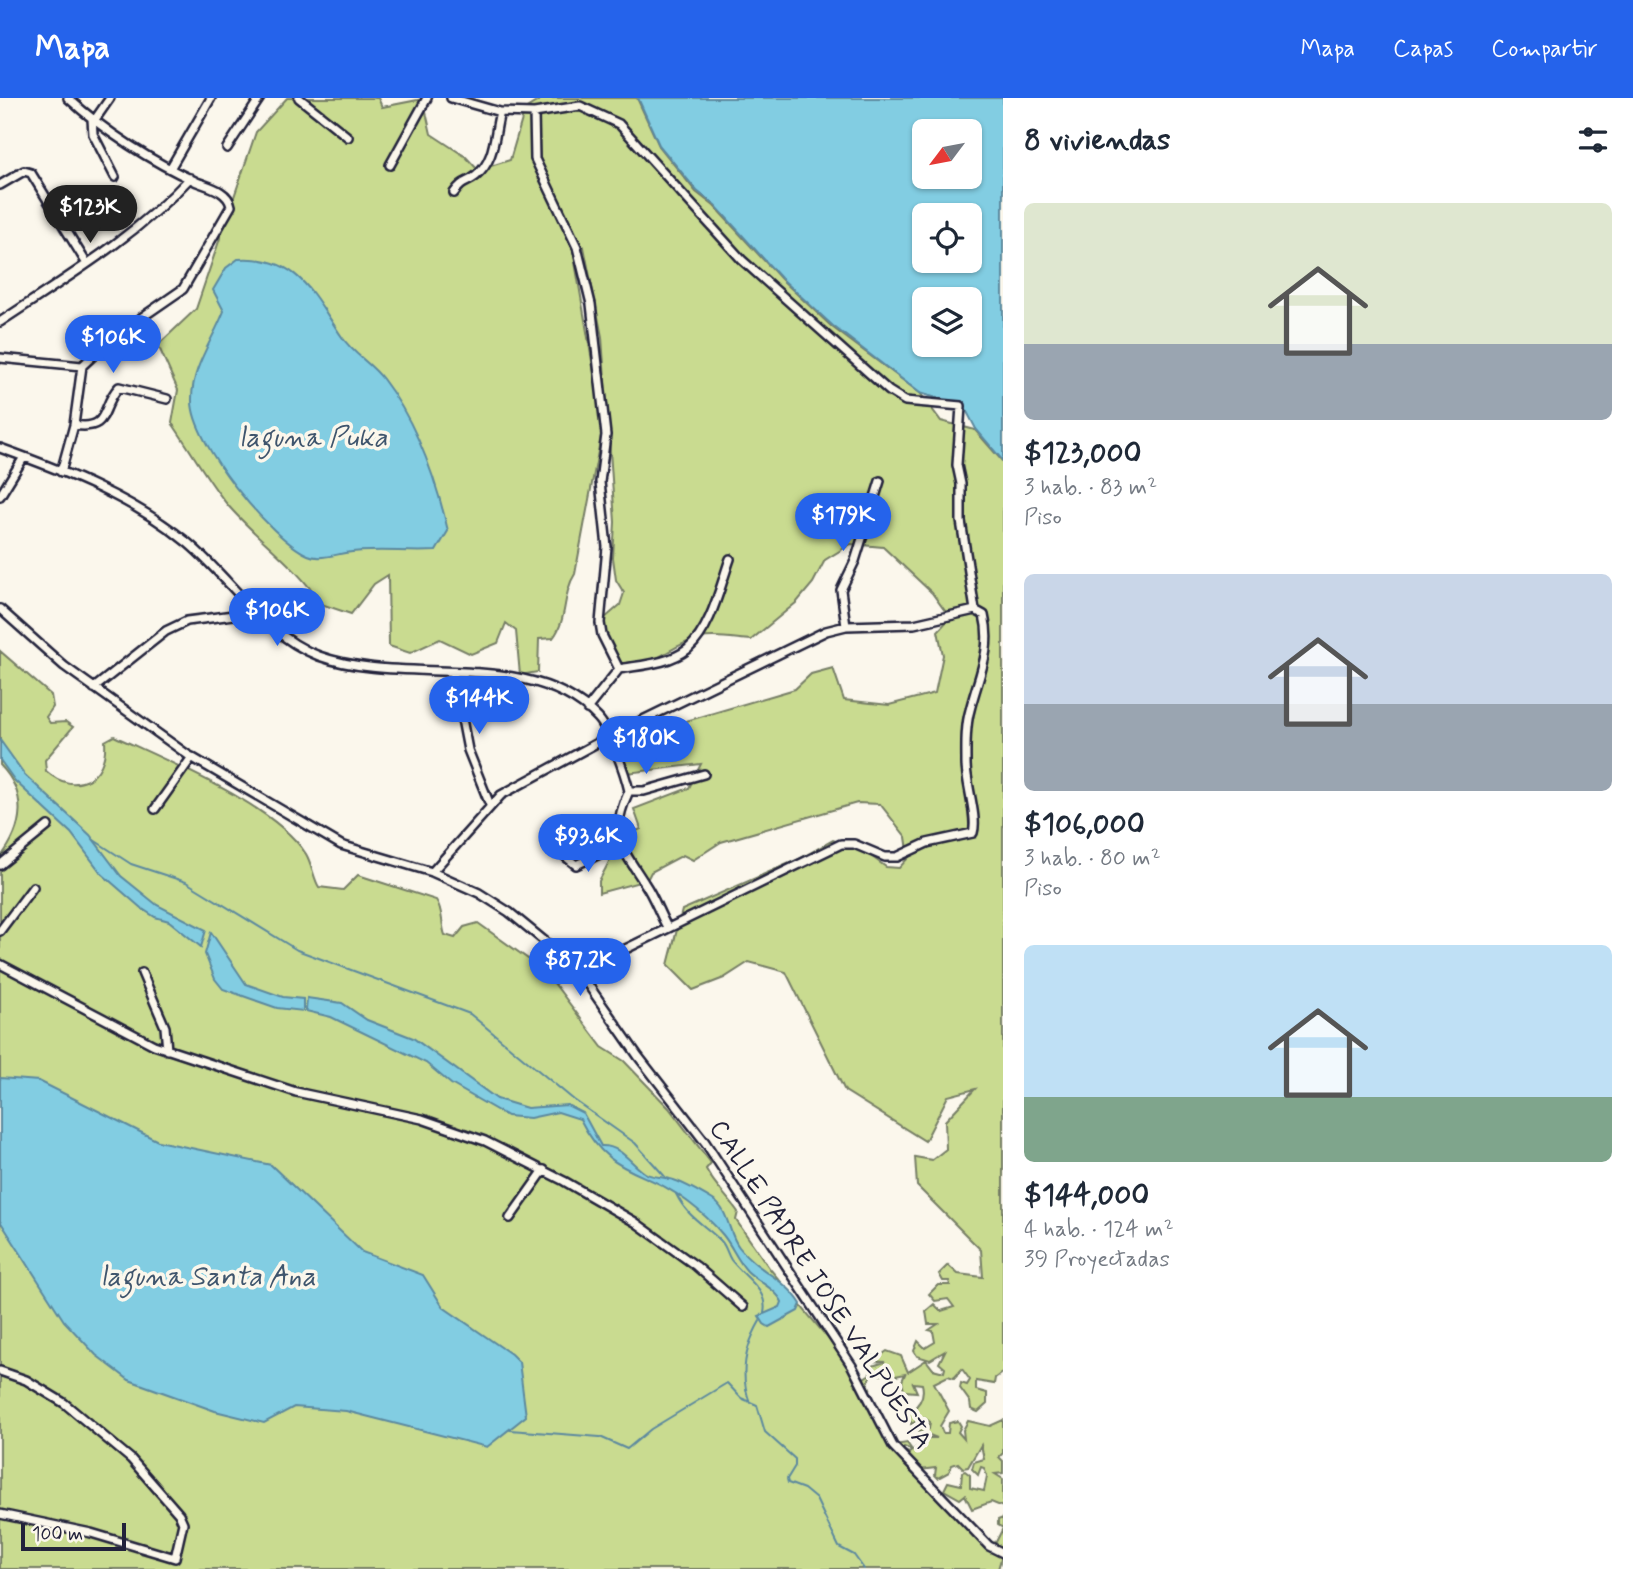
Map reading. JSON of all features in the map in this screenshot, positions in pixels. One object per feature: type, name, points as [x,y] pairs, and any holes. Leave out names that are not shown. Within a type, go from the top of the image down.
[{"type":"street","points":[[61,472],[74,425],[82,366],[111,338],[183,289],[230,210],[226,195],[190,178],[93,120],[68,98]]},
{"type":"street","points":[[110,98],[93,120],[93,134],[115,177]]},
{"type":"street","points":[[171,167],[211,98]]},
{"type":"street","points":[[227,149],[260,98]]},
{"type":"street","points":[[299,98],[348,137]]},
{"type":"street","points":[[390,165],[427,98]]},
{"type":"street","points":[[451,98],[500,112],[534,113],[580,106],[619,124],[742,260],[889,391],[905,401],[961,406],[957,465],[961,484],[961,522],[975,610]]},
{"type":"street","points":[[454,193],[462,182],[477,176],[491,156],[500,112]]},
{"type":"street","points":[[534,113],[535,159],[577,247],[591,304],[606,435],[600,482],[607,547],[600,623],[602,635],[618,669]]},
{"type":"street","points":[[0,185],[28,170],[87,264]]},
{"type":"street","points":[[0,322],[87,264],[160,208],[190,178]]},
{"type":"street","points":[[0,358],[82,366]]},
{"type":"street","points":[[74,425],[90,427],[99,423],[119,387],[167,399]]},
{"type":"street","points":[[0,448],[115,495],[165,526],[202,557],[289,640],[316,655],[337,662],[537,683],[569,697],[587,709],[603,724],[629,791],[617,824],[619,845],[647,887],[667,928]]},
{"type":"street","points":[[0,496],[24,457]]},
{"type":"street","points":[[846,626],[841,590],[855,561],[880,481]]},
{"type":"street","points":[[587,709],[618,669],[659,662],[689,648],[707,620],[730,559]]},
{"type":"street","name":"CALLE PADRE JOSE VALPUESTA","points":[[0,609],[26,635],[94,688],[192,757],[341,845],[457,881],[509,912],[575,966],[638,1056],[717,1160],[852,1366],[893,1446],[989,1546],[1003,1553]]},
{"type":"street","points":[[432,872],[501,795],[608,737],[825,631],[846,626],[914,624],[975,610],[984,615],[987,642],[985,665],[969,713],[967,736],[966,785],[975,827],[973,833],[937,840],[897,857],[885,857],[854,844],[841,844],[603,961],[575,966]]},
{"type":"street","points":[[94,688],[166,631],[187,621],[257,612]]},
{"type":"street","points":[[453,673],[468,750],[490,805]]},
{"type":"street","points":[[155,809],[192,757]]},
{"type":"street","points":[[629,791],[643,791],[704,774]]},
{"type":"street","points":[[1,863],[48,826]]},
{"type":"street","points":[[566,857],[576,865],[619,845]]},
{"type":"street","points":[[0,931],[33,887]]},
{"type":"street","points":[[0,964],[167,1050],[296,1092],[422,1119],[485,1141],[544,1170],[635,1222],[696,1266],[743,1307]]},
{"type":"street","points":[[142,973],[164,1027],[167,1050]]},
{"type":"street","points":[[510,1218],[544,1170]]},
{"type":"street","points":[[0,1371],[26,1380],[64,1403],[131,1459],[179,1514],[183,1523],[175,1558],[91,1533],[0,1514]]},
{"type":"green space","points":[[287,98],[378,98],[382,107],[423,99],[431,134],[466,157],[478,170],[510,160],[525,109],[543,98],[637,98],[659,146],[696,192],[714,206],[781,279],[832,327],[920,393],[941,421],[975,430],[1003,462],[1003,1372],[995,1378],[994,1384],[976,1381],[976,1390],[987,1393],[987,1404],[978,1412],[971,1409],[970,1402],[960,1388],[961,1383],[967,1385],[970,1380],[962,1369],[954,1378],[948,1376],[934,1383],[949,1411],[940,1426],[943,1433],[948,1433],[949,1423],[958,1421],[961,1426],[958,1432],[964,1439],[963,1430],[968,1421],[990,1426],[1003,1420],[1003,1453],[999,1457],[1003,1461],[1003,1473],[995,1474],[1003,1479],[1003,1507],[991,1502],[972,1509],[965,1495],[960,1499],[944,1490],[948,1482],[961,1485],[962,1472],[965,1471],[970,1475],[970,1488],[984,1491],[987,1476],[984,1468],[981,1467],[978,1475],[972,1469],[974,1462],[984,1459],[981,1445],[968,1467],[963,1468],[958,1463],[952,1465],[949,1472],[938,1478],[935,1475],[936,1468],[919,1470],[983,1538],[985,1534],[989,1543],[996,1542],[1003,1528],[1003,1552],[998,1569],[0,1569],[0,858],[14,834],[20,811],[15,787],[0,765],[0,651],[51,695],[53,707],[46,717],[50,723],[66,722],[73,727],[45,760],[46,771],[57,779],[68,783],[88,780],[101,765],[105,754],[105,741],[114,736],[190,771],[270,818],[291,836],[306,854],[319,887],[343,890],[358,875],[436,900],[445,935],[455,938],[464,927],[478,923],[549,974],[557,962],[563,973],[554,983],[602,1047],[624,1061],[669,1108],[711,1163],[706,1169],[738,1212],[736,1220],[770,1269],[862,1379],[870,1374],[872,1366],[885,1362],[872,1361],[872,1356],[880,1356],[887,1351],[901,1356],[908,1372],[926,1360],[933,1369],[944,1372],[945,1368],[939,1363],[945,1351],[930,1360],[917,1356],[914,1351],[918,1341],[925,1348],[935,1342],[933,1331],[929,1330],[938,1324],[928,1324],[926,1311],[934,1304],[941,1311],[954,1307],[948,1299],[935,1301],[929,1294],[938,1285],[950,1285],[949,1281],[943,1281],[939,1274],[948,1265],[958,1274],[983,1277],[981,1250],[917,1186],[915,1157],[932,1160],[946,1149],[945,1121],[975,1089],[948,1096],[925,1141],[845,1091],[786,972],[749,962],[724,978],[693,990],[668,965],[682,910],[799,859],[833,840],[864,851],[886,867],[899,868],[909,857],[906,837],[880,804],[857,803],[721,842],[693,860],[683,855],[651,872],[647,880],[599,893],[599,881],[622,837],[641,829],[634,809],[689,788],[701,764],[627,773],[618,755],[621,740],[627,745],[649,732],[795,689],[811,674],[833,668],[844,700],[889,705],[935,693],[943,655],[938,631],[950,618],[932,593],[883,547],[851,544],[825,560],[813,583],[797,602],[751,640],[701,638],[639,667],[627,669],[616,665],[606,651],[597,625],[620,605],[624,593],[616,580],[613,558],[615,522],[602,337],[584,247],[574,256],[603,425],[575,574],[568,590],[558,631],[553,638],[539,639],[538,672],[520,675],[516,631],[506,623],[498,643],[471,654],[440,639],[410,653],[389,646],[388,575],[374,584],[351,614],[321,604],[288,564],[226,503],[172,423],[178,390],[158,345],[196,309],[256,132]],"holes":[[[887,1370],[890,1377],[905,1374],[902,1381],[904,1391],[917,1392],[913,1383],[922,1384],[921,1399],[911,1411],[901,1404],[894,1407],[909,1415],[911,1424],[924,1418],[930,1422],[929,1429],[922,1427],[919,1431],[937,1438],[925,1438],[922,1442],[923,1448],[917,1447],[909,1453],[902,1450],[904,1447],[912,1450],[907,1443],[895,1445],[864,1387],[870,1388],[868,1383],[871,1375],[882,1375]]]},
{"type":"green space","points":[[1003,1518],[1003,1528],[998,1525],[998,1520]]},
{"type":"water","points":[[638,98],[1003,98],[1003,461],[976,429],[964,406],[920,393],[833,326],[781,278],[715,205],[697,191],[659,145]]},
{"type":"water","name":"laguna Puka","points":[[238,259],[259,259],[276,264],[302,281],[346,343],[378,373],[395,396],[415,432],[443,511],[448,531],[436,551],[368,551],[322,557],[308,555],[274,530],[219,464],[195,419],[193,389],[199,366],[224,311],[213,290],[226,268]]},
{"type":"water","points":[[0,740],[25,775],[90,835],[121,876],[157,905],[206,930],[201,947],[169,921],[155,917],[141,908],[102,874],[71,833],[15,781],[0,760]]},
{"type":"water","points":[[211,932],[246,984],[283,997],[303,999],[303,1011],[277,1008],[223,989],[215,979],[205,954]]},
{"type":"water","points":[[307,998],[342,1003],[367,1020],[413,1038],[497,1099],[527,1108],[567,1105],[583,1113],[601,1146],[620,1151],[648,1174],[680,1183],[718,1204],[739,1247],[754,1263],[787,1287],[801,1304],[798,1311],[769,1327],[764,1324],[759,1316],[780,1307],[782,1302],[747,1271],[715,1226],[672,1191],[629,1170],[603,1152],[580,1119],[558,1112],[530,1118],[507,1116],[451,1084],[426,1063],[331,1017],[306,1011]]},
{"type":"water","name":"laguna Santa Ana","points":[[0,1078],[39,1081],[158,1141],[271,1165],[362,1252],[423,1275],[443,1307],[511,1354],[519,1362],[526,1416],[487,1447],[346,1411],[294,1407],[264,1423],[215,1411],[129,1380],[96,1355],[64,1321],[0,1221]]},
{"type":"waterway","points":[[94,840],[131,864],[186,882],[297,950],[470,1014],[574,1100],[635,1143],[668,1180]]},
{"type":"waterway","points":[[676,1194],[691,1215],[721,1241],[731,1260],[754,1284],[763,1297],[764,1313]]},
{"type":"waterway","points":[[750,1403],[745,1382],[745,1361],[760,1321]]},
{"type":"waterway","points":[[510,1430],[600,1437],[627,1449],[651,1429],[727,1383],[741,1398],[757,1405],[765,1432],[795,1459],[788,1483],[804,1489],[816,1499],[839,1547],[854,1555],[864,1569]]}]
